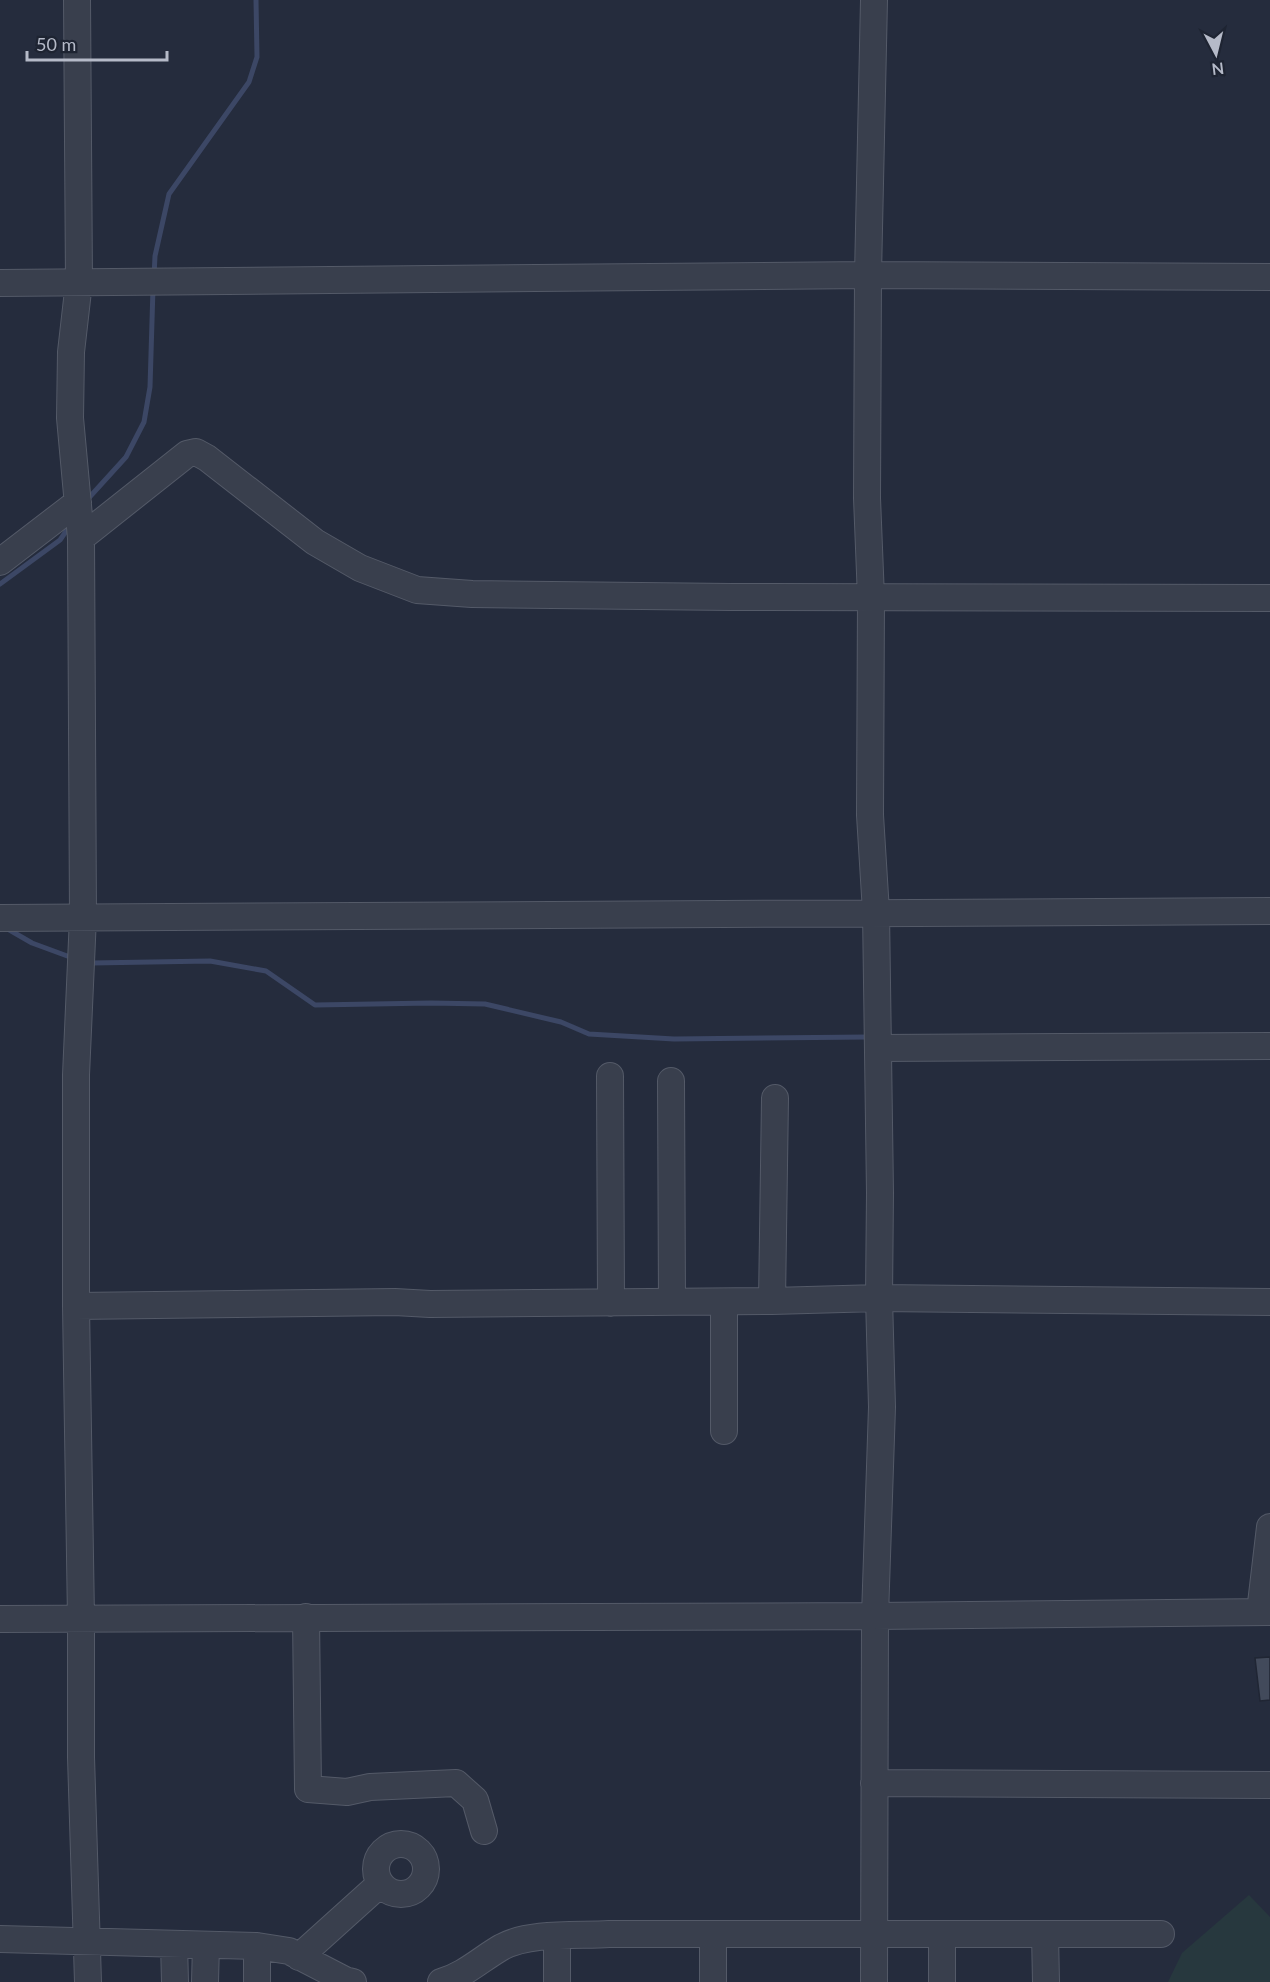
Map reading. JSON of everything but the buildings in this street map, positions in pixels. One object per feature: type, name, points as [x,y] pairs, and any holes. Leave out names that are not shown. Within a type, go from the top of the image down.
[{"type":"street","points":[[77,0],[79,282],[71,352],[70,418],[81,538],[83,917],[76,1075],[76,1306],[81,1756],[88,1982]]},
{"type":"street","points":[[874,0],[868,275],[867,498],[871,598],[870,815],[876,912],[882,1407],[875,1616],[874,1982]]},
{"type":"street","points":[[0,283],[868,275],[1270,277]]},
{"type":"street","points":[[81,538],[187,454],[195,452],[207,458],[315,542],[360,568],[417,590],[472,594],[871,598],[1270,598]]},
{"type":"street","points":[[0,562],[78,502]]},
{"type":"street","points":[[0,918],[1270,911]]},
{"type":"street","points":[[878,1048],[1270,1046]]},
{"type":"street","points":[[610,1076],[611,1303]]},
{"type":"street","points":[[671,1081],[672,1302]]},
{"type":"street","points":[[772,1301],[775,1098]]},
{"type":"street","points":[[76,1306],[383,1302],[430,1304],[724,1302],[879,1298],[1270,1302]]},
{"type":"street","points":[[724,1302],[724,1431]]},
{"type":"street","points":[[0,1619],[875,1616],[1265,1612],[1270,1527]]},
{"type":"street","points":[[306,1617],[308,1789],[347,1792],[381,1786],[456,1784],[475,1800],[484,1831]]},
{"type":"street","points":[[873,1782],[1270,1785]]},
{"type":"street","points":[[304,1966],[380,1884]]},
{"type":"street","points":[[456,1979],[503,1946],[526,1938],[609,1934],[1161,1934]]},
{"type":"street","points":[[713,1934],[713,1982]]},
{"type":"street","points":[[942,1934],[942,1982]]},
{"type":"street","points":[[1045,1934],[1046,1982]]},
{"type":"street","points":[[556,1982],[557,1937]]},
{"type":"street","points":[[0,1939],[257,1946],[289,1951],[304,1966],[353,1982]]},
{"type":"street","points":[[174,1944],[175,1982]]},
{"type":"street","points":[[205,1982],[206,1945]]},
{"type":"street","points":[[257,1946],[257,1982]]},
{"type":"shaded area","points":[[1249,1895],[1270,1917],[1270,1982],[1168,1982],[1182,1953]]},
{"type":"waterway","points":[[154,276],[155,256],[169,194],[249,82],[257,57],[256,0]]},
{"type":"waterway","points":[[86,501],[126,457],[144,422],[150,387],[153,288]]},
{"type":"waterway","points":[[0,584],[60,540],[71,524]]},
{"type":"waterway","points":[[6,928],[32,943],[70,957]]},
{"type":"waterway","points":[[92,963],[210,961],[266,971],[315,1005],[485,1004],[561,1022],[589,1034],[674,1039],[867,1037]]}]
